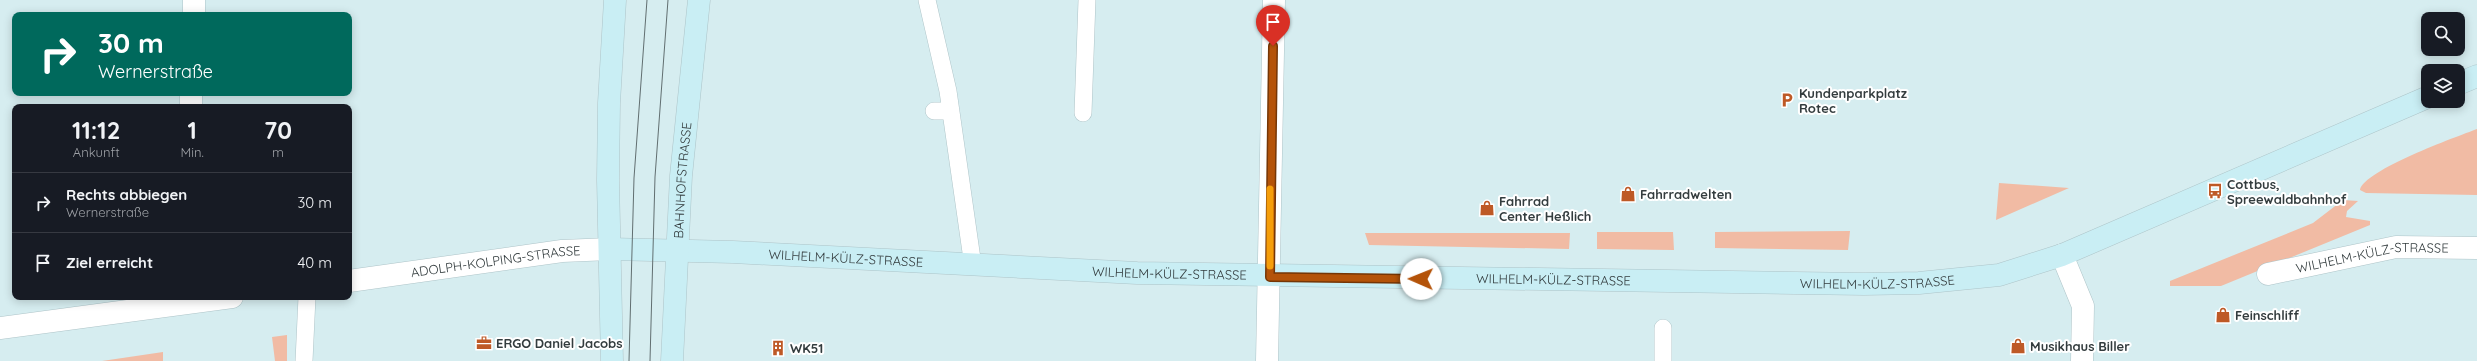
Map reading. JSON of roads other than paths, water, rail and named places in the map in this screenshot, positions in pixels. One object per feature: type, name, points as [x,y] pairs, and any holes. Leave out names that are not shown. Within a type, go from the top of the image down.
[{"type":"main road","points":[[612,361],[609,103],[615,0]]},
{"type":"main road","name":"BAHNHOFSTRASSE","points":[[672,361],[682,176],[699,0]]},
{"type":"main road","points":[[2465,81],[2477,76]]},
{"type":"main road","name":"WILHELM-KÜLZ-STRASSE","points":[[642,249],[1137,274],[1270,277],[1919,283],[1999,275],[2062,255],[2421,100]]},
{"type":"main road","name":"ADOLPH-KOLPING-STRASSE","points":[[610,249],[642,249]]},
{"type":"street","points":[[194,0],[194,12]]},
{"type":"street","points":[[1267,361],[1270,277],[1274,0]]},
{"type":"street","name":"WILHELM-KÜLZ-STRASSE","points":[[2268,274],[2396,247],[2477,248]]},
{"type":"street","name":"ADOLPH-KOLPING-STRASSE","points":[[352,281],[562,251],[610,249]]},
{"type":"street","points":[[2062,255],[2083,306],[2082,361]]},
{"type":"street","points":[[0,328],[185,300]]},
{"type":"lane","points":[[927,0],[942,111],[973,266]]},
{"type":"lane","points":[[1083,113],[1087,0]]},
{"type":"lane","points":[[304,361],[307,300]]},
{"type":"lane","points":[[1663,361],[1664,328]]},
{"type":"tram line","points":[[629,361],[634,178],[647,0]]},
{"type":"tram line","points":[[650,361],[655,177],[668,0]]},
{"type":"place","name":"Kundenparkplatz Rotec","points":[[1787,100]]},
{"type":"place","name":"Cottbus, Spreewaldbahnhof","points":[[2215,191]]},
{"type":"place","name":"Fahrradwelten","points":[[1628,194]]},
{"type":"place","name":"Fahrrad Center Heßlich","points":[[1487,208]]},
{"type":"place","name":"Feinschliff","points":[[2223,315]]},
{"type":"place","name":"ERGO Daniel Jacobs","points":[[484,343]]},
{"type":"place","name":"Musikhaus Biller","points":[[2018,346]]},
{"type":"place","name":"WK51","points":[[778,348]]}]
